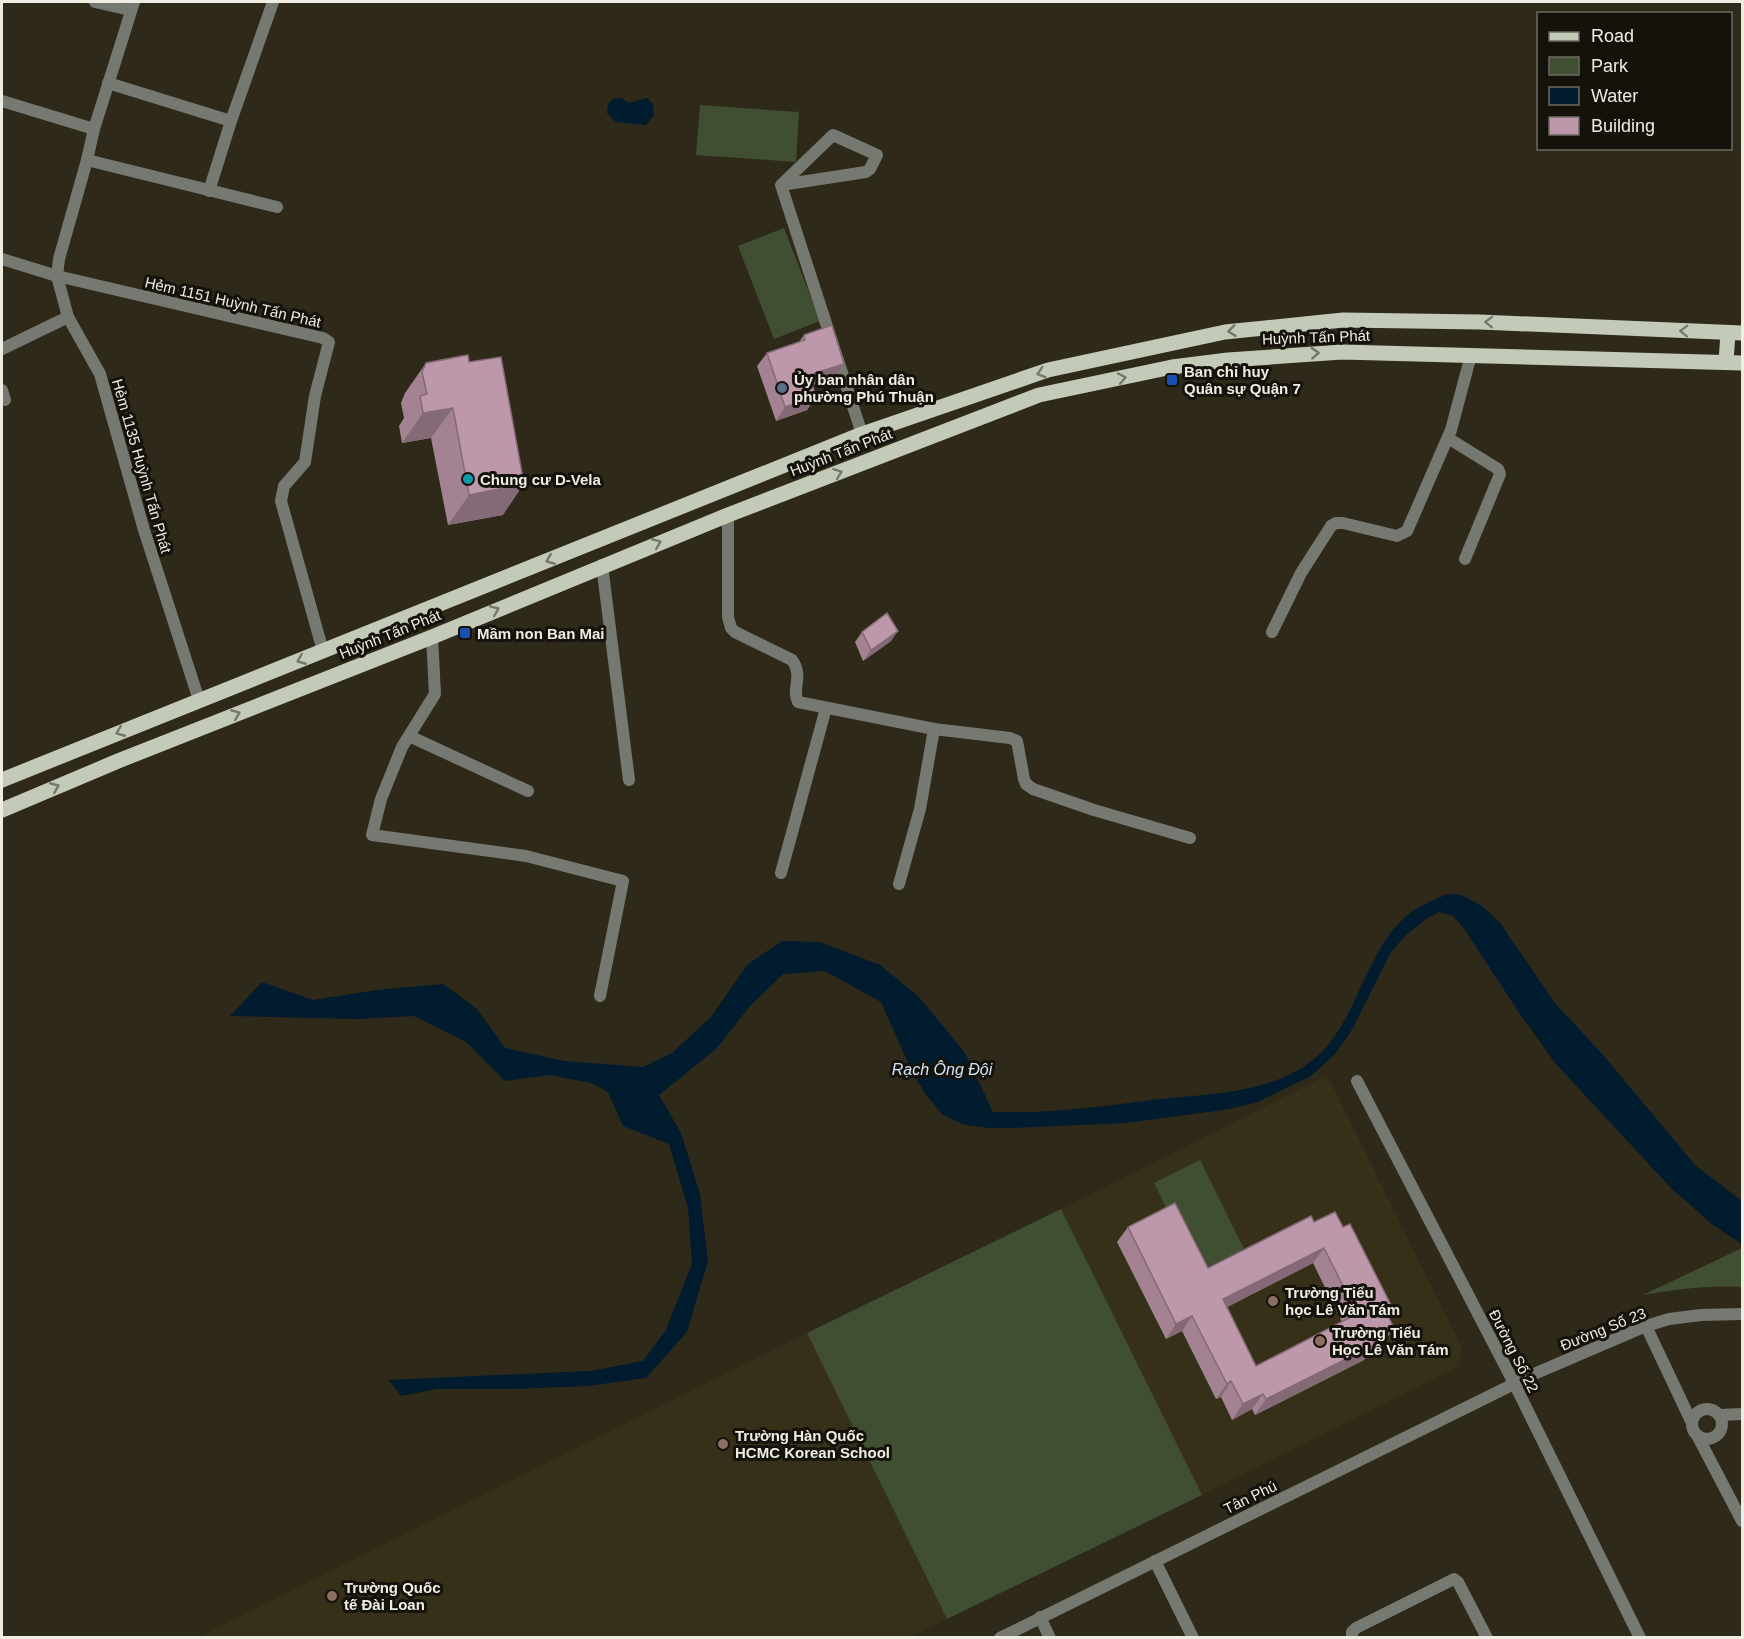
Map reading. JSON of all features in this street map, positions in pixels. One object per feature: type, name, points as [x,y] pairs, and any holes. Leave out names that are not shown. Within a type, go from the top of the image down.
[{"type":"main road","name":"Huỳnh Tấn Phát","points":[[2,780],[862,434],[1048,370],[1225,332],[1343,320],[1480,322],[1736,333]]},
{"type":"main road","points":[[1726,362],[1736,333]]},
{"type":"main road","name":"Huỳnh Tấn Phát","points":[[2,810],[118,761],[432,637],[602,565],[1039,395],[1172,367],[1228,360],[1342,352],[1743,363]]},
{"type":"main road","points":[[862,434],[870,460]]},
{"type":"main road","points":[[734,485],[743,509]]},
{"type":"main road","points":[[323,651],[334,675]]},
{"type":"street","points":[[95,2],[132,6]]},
{"type":"street","points":[[209,191],[273,2]]},
{"type":"street","name":"Hẻm 1135 Huỳnh Tấn Phát","points":[[132,6],[94,129],[59,259],[57,276],[68,317],[100,374],[138,508],[199,700]]},
{"type":"street","points":[[108,83],[231,121]]},
{"type":"street","points":[[2,101],[94,129]]},
{"type":"street","points":[[833,135],[877,155],[870,170],[866,172],[781,184],[833,135]]},
{"type":"street","points":[[87,160],[277,207]]},
{"type":"street","points":[[781,184],[862,434]]},
{"type":"street","points":[[2,258],[57,276]]},
{"type":"street","name":"Hẻm 1151 Huỳnh Tấn Phát","points":[[57,276],[323,338],[328,342],[315,396],[305,462],[284,486],[281,501],[323,651]]},
{"type":"street","points":[[2,349],[68,317]]},
{"type":"street","points":[[1272,632],[1301,573],[1331,526],[1343,523],[1397,536],[1407,531],[1448,438],[1471,355]]},
{"type":"street","points":[[1448,438],[1498,469],[1500,474],[1465,559]]},
{"type":"street","points":[[728,515],[728,617],[731,628],[792,660],[799,675],[796,698],[798,702],[934,729],[1010,738],[1017,741],[1024,779],[1033,789],[1094,810],[1190,838]]},
{"type":"street","points":[[602,565],[629,780]]},
{"type":"street","points":[[432,637],[435,694],[402,747],[381,799],[372,835],[526,856],[623,881],[600,996]]},
{"type":"street","points":[[781,873],[826,708]]},
{"type":"street","points":[[899,884],[920,809],[934,729]]},
{"type":"street","points":[[409,736],[528,791]]},
{"type":"street","name":"Đường Số 22","points":[[1357,1081],[1514,1383],[1640,1638]]},
{"type":"street","name":"Đường Số 23","points":[[1514,1383],[1646,1326],[1669,1319],[1701,1315],[1743,1314]]},
{"type":"street","points":[[1646,1326],[1691,1421],[1692,1429],[1743,1521]]},
{"type":"street","name":"Tân Phú","points":[[1000,1638],[1514,1383]]},
{"type":"street","points":[[1691,1421],[1698,1411],[1704,1409],[1713,1410],[1719,1415],[1722,1423],[1718,1434],[1707,1439],[1698,1437]]},
{"type":"street","points":[[1719,1415],[1743,1414]]},
{"type":"street","points":[[1155,1560],[1193,1638]]},
{"type":"street","points":[[1352,1638],[1356,1628],[1449,1580],[1458,1582],[1486,1638]]},
{"type":"street","points":[[1040,1617],[1050,1638]]},
{"type":"shaded area","name":"Trường Tiểu học Lê Văn Tám","points":[[1327,1075],[1462,1347],[1459,1366],[1202,1495],[1061,1209]]},
{"type":"shaded area","name":"Trường Hàn Quốc HCMC Korean School","points":[[807,1333],[947,1619],[909,1638],[198,1637]]},
{"type":"green space","points":[[700,105],[799,112],[796,162],[696,155]]},
{"type":"green space","points":[[784,228],[820,321],[774,339],[738,246]]},
{"type":"green space","points":[[1200,1160],[1244,1249],[1198,1272],[1154,1183]]},
{"type":"green space","points":[[1061,1209],[1202,1495],[947,1619],[807,1333]]},
{"type":"green space","points":[[1742,1248],[1742,1287],[1692,1288],[1643,1295]]},
{"type":"water","points":[[621,98],[629,103],[647,98],[653,104],[654,115],[646,125],[616,122],[607,113],[608,104],[613,99]]},
{"type":"water","name":"Rạch Ông Đội","points":[[1447,894],[1461,895],[1481,905],[1500,923],[1555,1003],[1603,1055],[1696,1166],[1742,1201],[1742,1244],[1713,1225],[1671,1188],[1556,1064],[1463,927],[1453,916],[1439,912],[1406,935],[1391,952],[1350,1033],[1334,1055],[1311,1076],[1257,1102],[1230,1109],[1126,1123],[1012,1128],[965,1125],[943,1115],[927,1096],[913,1074],[881,1002],[825,971],[783,974],[750,1006],[716,1049],[659,1095],[681,1133],[700,1194],[708,1261],[687,1332],[646,1378],[587,1386],[437,1389],[401,1396],[389,1380],[590,1371],[643,1361],[666,1330],[692,1263],[688,1208],[669,1144],[623,1126],[608,1092],[591,1083],[550,1075],[505,1081],[466,1042],[414,1016],[356,1019],[230,1016],[262,982],[313,1000],[377,990],[443,984],[477,1009],[505,1048],[564,1061],[643,1067],[672,1053],[711,1017],[747,965],[782,941],[820,942],[880,965],[919,997],[965,1053],[993,1112],[1053,1111],[1250,1088],[1295,1072],[1315,1058],[1332,1040],[1391,932],[1412,911]]},
{"type":"building","points":[[832,325],[844,364],[809,375],[816,397],[785,407],[767,353],[805,340],[804,335]]},
{"type":"building","points":[[468,355],[469,362],[501,357],[524,484],[469,495],[453,408],[423,413],[420,396],[427,394],[422,372],[426,363]]},
{"type":"building","points":[[887,613],[898,631],[871,650],[862,632]]},
{"type":"building","points":[[1175,1203],[1208,1268],[1311,1216],[1314,1222],[1335,1212],[1343,1227],[1350,1224],[1393,1309],[1386,1312],[1394,1328],[1372,1339],[1374,1345],[1266,1399],[1263,1394],[1243,1404],[1231,1381],[1227,1384],[1192,1316],[1176,1324],[1128,1227]],"holes":[[[1324,1248],[1357,1314],[1256,1366],[1223,1299]]]},
{"type":"place","name":"Ban chỉ huy Quân sự Quận 7","points":[[1172,380]]},
{"type":"place","name":"Ủy ban nhân dân phường Phú Thuận","points":[[782,388]]},
{"type":"place","name":"Chung cư D-Vela","points":[[468,479]]},
{"type":"place","name":"Mầm non Ban Mai","points":[[465,633]]},
{"type":"place","name":"Trường Tiểu học Lê Văn Tám","points":[[1273,1301]]},
{"type":"place","name":"Trường Tiểu Học Lê Văn Tám","points":[[1320,1341]]},
{"type":"place","name":"Trường Hàn Quốc HCMC Korean School","points":[[723,1444]]},
{"type":"place","name":"Trường Quốc tế Đài Loan","points":[[332,1596]]}]
